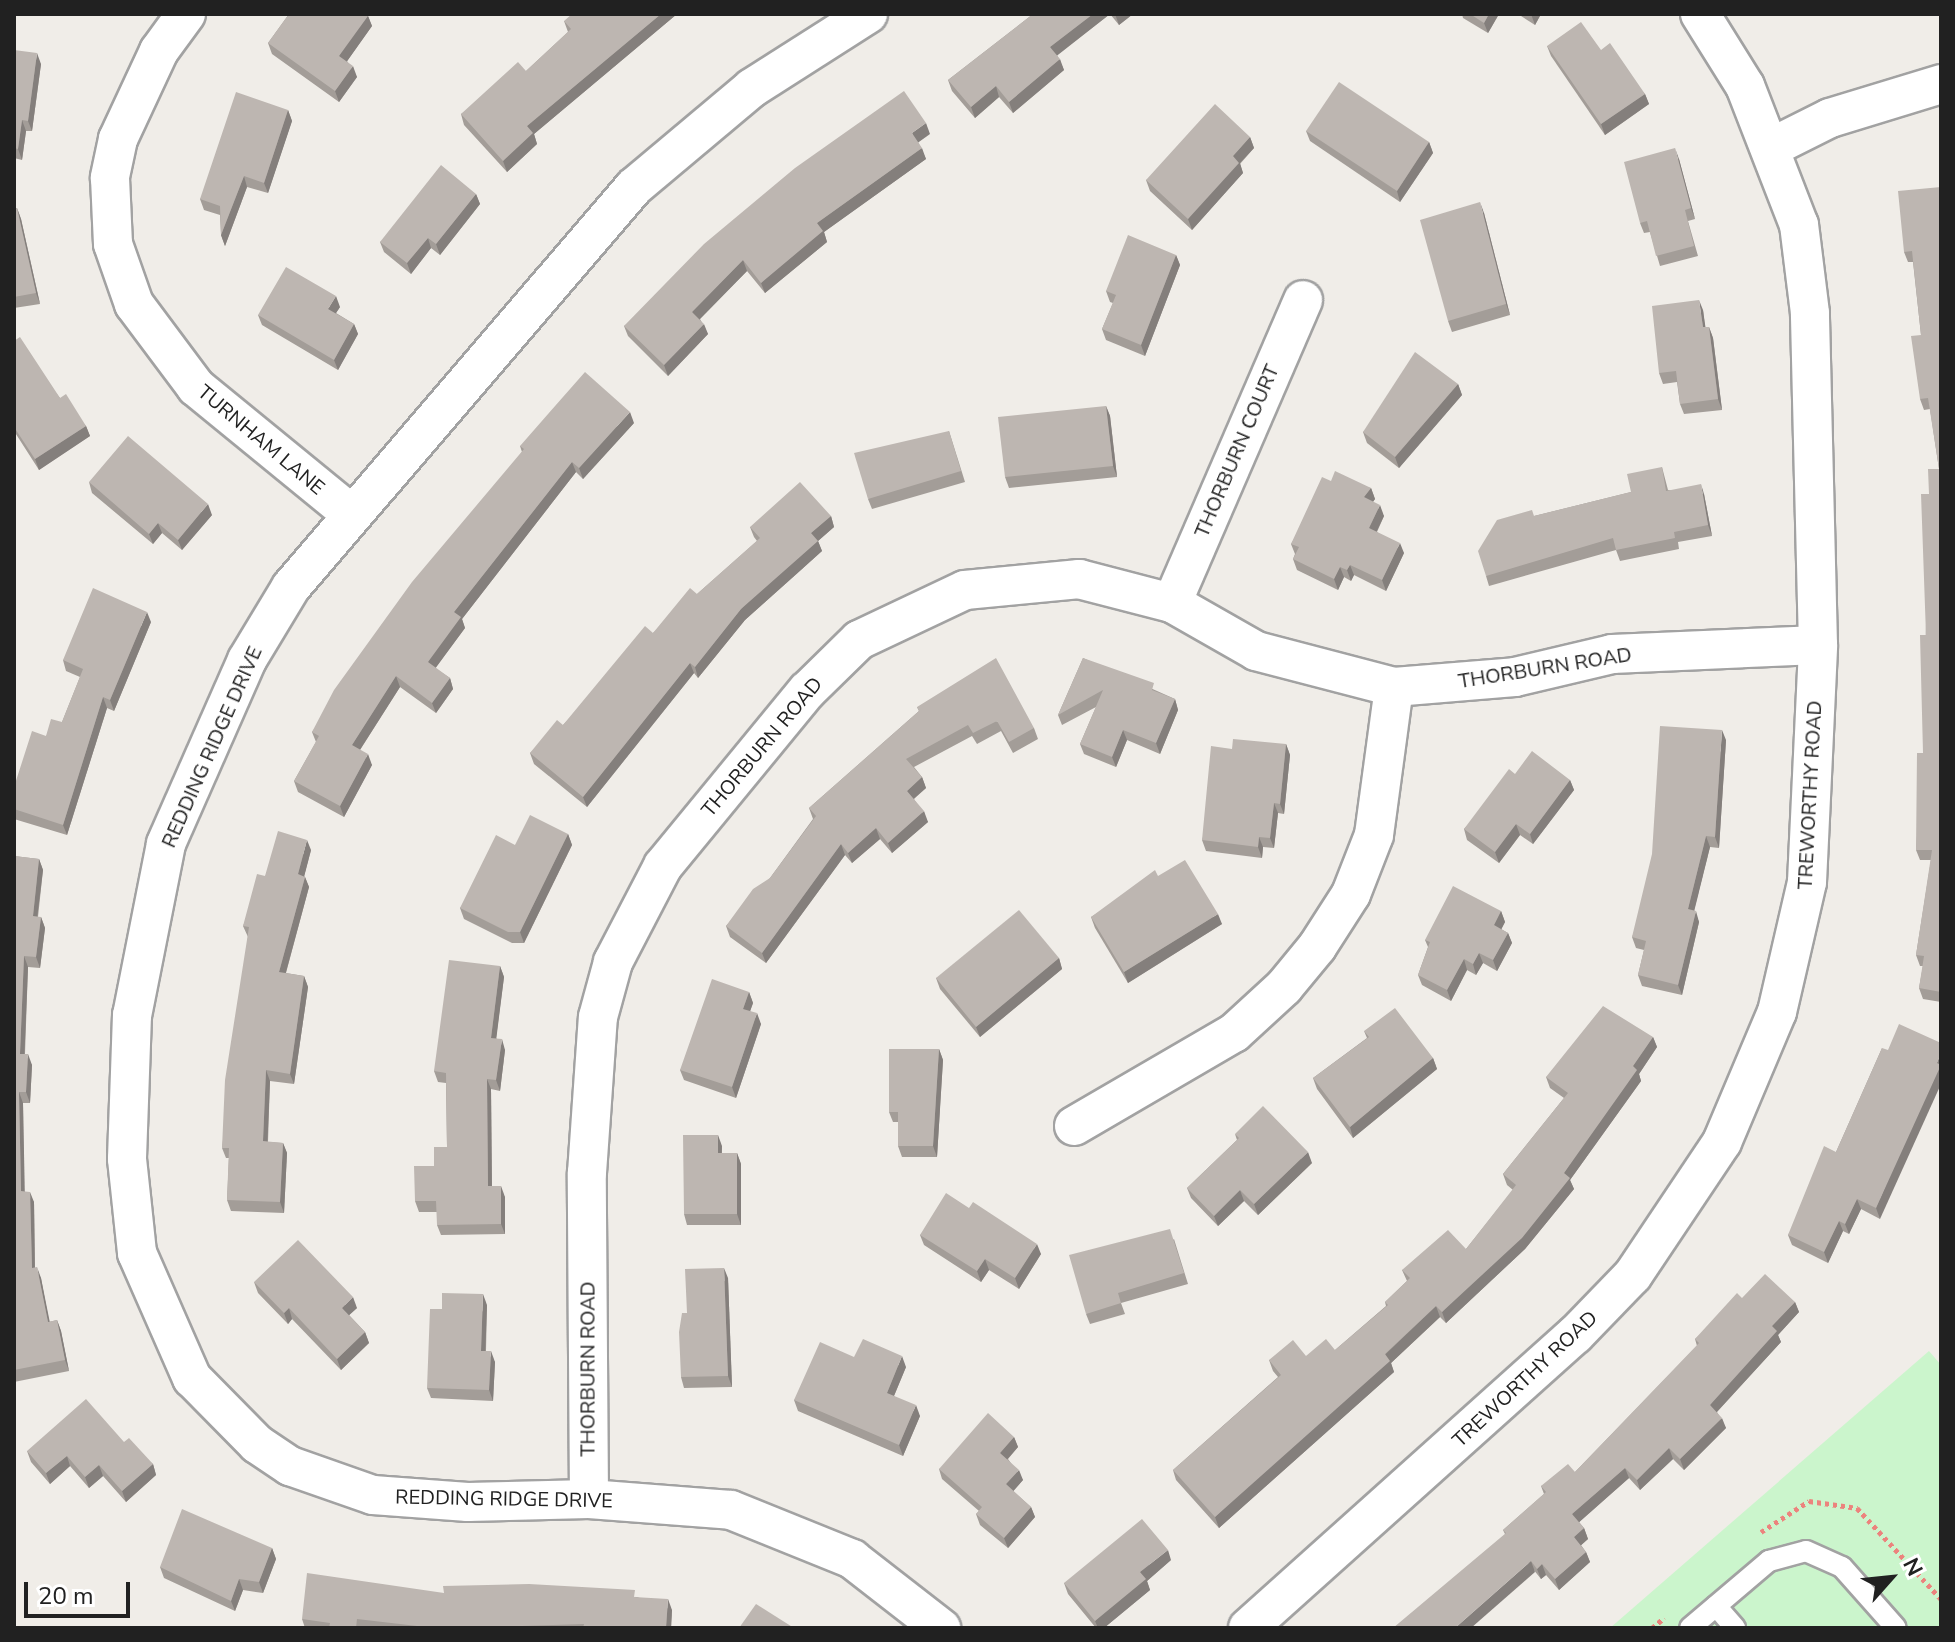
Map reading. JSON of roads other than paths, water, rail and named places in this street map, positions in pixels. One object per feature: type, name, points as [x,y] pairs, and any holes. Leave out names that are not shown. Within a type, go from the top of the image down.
[{"type":"street","name":"TURNHAM LANE","points":[[186,14],[159,51],[118,139],[110,178],[113,244],[134,304],[196,387],[350,513]]},
{"type":"street","name":"REDDING RIDGE DRIVE","points":[[868,14],[752,88],[634,187],[350,513],[291,587],[247,660],[166,844],[132,1015],[127,1159],[137,1253],[192,1378],[257,1444],[290,1466],[373,1495],[468,1502],[589,1499],[731,1510],[852,1559],[941,1628]]},
{"type":"street","name":"TREWORTHY ROAD","points":[[1248,1628],[1575,1335],[1633,1275],[1722,1142],[1777,1012],[1807,882],[1818,645],[1810,313],[1799,225],[1745,86],[1700,14]]},
{"type":"street","points":[[1770,148],[1830,118],[1941,84]]},
{"type":"street","name":"THORBURN COURT","points":[[1172,603],[1303,300]]},
{"type":"street","name":"THORBURN ROAD","points":[[589,1499],[587,1173],[598,1017],[613,962],[663,866],[807,691],[859,640],[965,590],[1040,579],[1079,579],[1172,603],[1256,651],[1394,687],[1515,677],[1612,654],[1818,645]]},
{"type":"street","points":[[1074,1126],[1234,1033],[1284,987],[1317,947],[1351,894],[1374,835],[1394,687]]},
{"type":"lane","points":[[1690,1628],[1769,1561],[1806,1551],[1842,1567],[1896,1628]]},
{"type":"lane","points":[[1716,1606],[1735,1628]]}]
